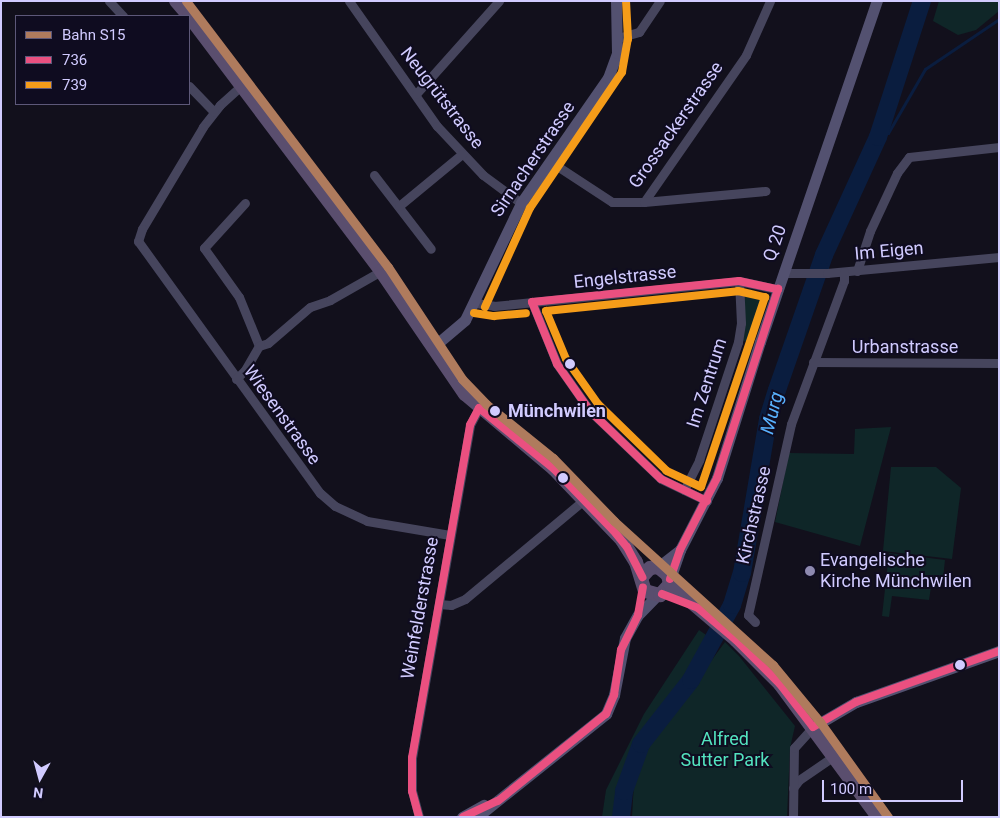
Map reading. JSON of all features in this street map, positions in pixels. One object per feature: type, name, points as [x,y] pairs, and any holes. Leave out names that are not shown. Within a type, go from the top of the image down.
[{"type":"main road","points":[[176,1],[188,15]]},
{"type":"main road","name":"Sirnacherstrasse","points":[[432,348],[461,325],[476,303],[521,203],[608,78],[618,38],[616,1]]},
{"type":"main road","name":"Q 20","points":[[665,588],[680,550],[707,501],[877,1]]},
{"type":"main road","points":[[190,17],[380,271],[449,375],[479,408],[554,468],[627,547],[656,567],[666,571],[665,588],[638,615],[620,650],[614,695],[606,714],[478,817]]},
{"type":"main road","points":[[627,547],[643,582]]},
{"type":"main road","name":"Q 20","points":[[656,567],[680,550]]},
{"type":"main road","points":[[638,615],[643,582],[656,567]]},
{"type":"main road","points":[[643,582],[665,588],[698,608],[736,640],[780,684],[878,817]]},
{"type":"main road","points":[[813,727],[856,702],[999,651]]},
{"type":"main road","points":[[462,817],[498,801]]},
{"type":"street","points":[[109,1],[122,15]]},
{"type":"street","name":"Neugrütstrasse","points":[[349,1],[462,154],[521,203]]},
{"type":"street","points":[[416,94],[499,1]]},
{"type":"street","points":[[618,38],[639,32],[660,1]]},
{"type":"street","name":"Grossackerstrasse","points":[[551,162],[612,202],[644,202],[746,54],[770,1]]},
{"type":"street","points":[[190,87],[214,112],[242,85]]},
{"type":"street","name":"Wiesenstrasse","points":[[214,112],[142,229],[138,241],[303,471],[335,506],[367,521],[450,535]]},
{"type":"street","points":[[857,270],[858,258],[897,173],[910,157],[999,147]]},
{"type":"street","points":[[399,206],[462,154]]},
{"type":"street","points":[[374,175],[431,249]]},
{"type":"street","points":[[644,202],[766,191]]},
{"type":"street","points":[[245,203],[204,248],[242,302],[259,346]]},
{"type":"street","name":"Im Eigen","points":[[783,273],[804,275],[828,274],[999,257]]},
{"type":"street","points":[[236,379],[245,370],[259,346],[268,343],[310,307],[330,300],[380,271]]},
{"type":"street","name":"Kirchstrasse","points":[[755,622],[748,615],[791,424],[812,362],[844,281],[844,272]]},
{"type":"street","name":"Engelstrasse","points":[[476,303],[488,306],[739,281],[778,289]]},
{"type":"street","name":"Im Zentrum","points":[[684,490],[699,460],[738,342],[741,323],[739,281]]},
{"type":"street","points":[[532,302],[549,349],[584,404],[661,479],[707,501]]},
{"type":"street","name":"Urbanstrasse","points":[[812,362],[999,362]]},
{"type":"street","name":"Weinfelderstrasse","points":[[419,817],[412,791],[412,758],[470,424],[479,408]]},
{"type":"street","points":[[439,604],[451,605],[465,598],[584,500]]},
{"type":"street","points":[[793,817],[794,748],[813,727]]},
{"type":"street","points":[[793,789],[800,780],[834,756]]},
{"type":"green space","points":[[939,1],[999,1],[999,11],[976,30],[958,35],[933,21]]},
{"type":"green space","points":[[750,289],[760,293],[762,301],[752,344],[742,340],[745,295]]},
{"type":"green space","points":[[891,427],[860,546],[775,522],[789,453],[854,454],[855,429]]},
{"type":"green space","points":[[891,467],[936,467],[961,488],[952,559],[883,551]]},
{"type":"green space","points":[[889,553],[945,560],[942,588],[931,587],[929,600],[892,596],[889,617],[882,616]]},
{"type":"green space","points":[[699,630],[719,644],[634,765],[629,817],[602,817],[606,790],[644,714]]},
{"type":"green space","name":"Alfred Sutter Park","points":[[725,642],[739,656],[795,726],[790,748],[787,817],[632,817],[635,765]]},
{"type":"waterway","name":"Murg","points":[[621,817],[624,791],[641,744],[691,680],[732,605],[742,573],[768,419],[777,390],[824,255],[878,137],[922,1]]},
{"type":"waterway","points":[[879,134],[888,133],[925,69],[999,19]]},
{"type":"rail line","name":"S15","points":[[186,1],[388,267],[462,379],[486,404],[553,458],[614,521],[773,665],[820,722],[888,817]]},
{"type":"transit line","name":"739","points":[[485,307],[530,208],[622,72],[628,39],[626,1]]},
{"type":"transit line","name":"736","points":[[532,302],[739,281],[778,289]]},
{"type":"transit line","name":"736","points":[[670,579],[680,550],[717,478],[778,289]]},
{"type":"transit line","name":"739","points":[[738,291],[765,297],[701,487],[667,471],[598,404],[566,359],[546,311],[738,291]]},
{"type":"transit line","name":"736","points":[[532,302],[557,364],[590,411],[661,479],[707,501]]},
{"type":"transit line","name":"739","points":[[474,313],[494,316],[526,313]]},
{"type":"transit line","name":"736","points":[[479,408],[554,469],[613,530],[627,547],[642,577]]},
{"type":"transit line","name":"736","points":[[419,817],[412,791],[412,758],[470,425],[479,408]]},
{"type":"transit line","name":"736","points":[[463,817],[498,801],[606,714],[614,695],[621,650],[638,615],[643,587]]},
{"type":"transit line","name":"736","points":[[662,594],[698,608],[736,640],[780,684],[813,727]]},
{"type":"transit line","name":"736","points":[[813,727],[856,702],[999,651]]},
{"type":"place","name":"Münchwilen","points":[[495,411]]},
{"type":"place","name":"Evangelische Kirche Münchwilen","points":[[810,571]]}]
